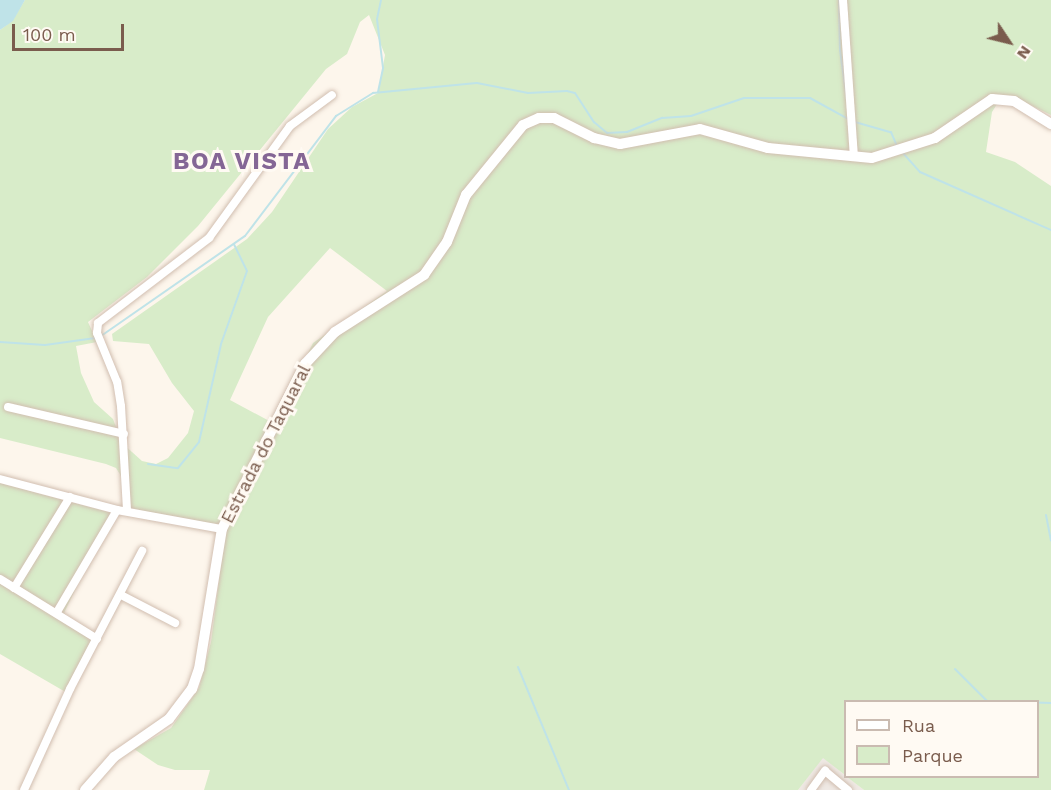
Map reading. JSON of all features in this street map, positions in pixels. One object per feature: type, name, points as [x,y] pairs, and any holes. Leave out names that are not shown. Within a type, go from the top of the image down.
[{"type":"street","points":[[843,0],[854,158]]},
{"type":"street","points":[[127,510],[124,434],[117,382],[96,333],[98,323],[190,256],[209,238],[290,126],[332,95]]},
{"type":"street","name":"Estrada do Taquaral","points":[[84,790],[114,758],[169,718],[192,689],[199,669],[222,529],[305,364],[335,332],[424,275],[447,242],[466,195],[524,125],[539,118],[554,118],[594,138],[620,144],[700,129],[768,148],[872,158],[920,145],[952,128],[992,99],[1014,101],[1051,124]]},
{"type":"street","points":[[8,407],[124,434]]},
{"type":"street","points":[[0,479],[117,510],[222,529]]},
{"type":"street","points":[[14,588],[70,497]]},
{"type":"street","points":[[57,612],[117,510]]},
{"type":"street","points":[[24,790],[57,715],[142,551]]},
{"type":"street","points":[[0,579],[57,612],[97,639]]},
{"type":"street","points":[[121,595],[175,623]]},
{"type":"street","points":[[811,790],[825,771],[848,790]]},
{"type":"shaded area","points":[[823,757],[844,774],[844,778],[849,778],[864,790],[798,790]]},
{"type":"green space","points":[[25,0],[1051,0],[1051,115],[1018,99],[999,101],[992,112],[986,152],[1015,162],[1051,186],[1051,790],[864,790],[848,778],[1039,778],[1039,700],[844,700],[844,774],[823,758],[798,790],[204,790],[210,770],[175,770],[158,765],[134,749],[171,728],[199,688],[211,642],[225,534],[128,507],[126,484],[116,468],[0,438],[0,30],[12,21]],"holes":[[[369,15],[385,55],[378,93],[352,107],[328,129],[272,212],[247,239],[112,334],[113,341],[149,344],[172,383],[194,411],[188,433],[168,458],[156,464],[142,461],[122,443],[113,419],[94,402],[81,373],[76,346],[97,342],[88,322],[147,277],[198,226],[326,69],[347,54],[360,22]],[[330,248],[387,291],[313,343],[273,423],[230,400],[268,317]]]},
{"type":"green space","points":[[0,483],[112,513],[64,613],[96,645],[69,694],[0,654]]},
{"type":"water","points":[[0,0],[25,0],[13,21],[0,30]]},
{"type":"waterway","points":[[378,92],[383,68],[377,19],[381,0]]},
{"type":"waterway","points":[[839,0],[840,50],[847,101]]},
{"type":"waterway","points":[[101,336],[245,236],[336,116],[373,93],[477,83],[528,93],[567,91],[575,93],[594,122],[607,133],[627,132],[662,118],[691,116],[744,98],[810,98],[850,120]]},
{"type":"waterway","points":[[855,122],[891,132],[897,146]]},
{"type":"waterway","points":[[902,152],[920,172],[1051,230]]},
{"type":"waterway","points":[[148,464],[178,468],[199,442],[221,344],[247,271],[234,244]]},
{"type":"waterway","points":[[0,342],[45,345],[96,338]]},
{"type":"waterway","points":[[1046,515],[1051,541]]},
{"type":"waterway","points":[[518,667],[569,790]]},
{"type":"waterway","points":[[955,669],[986,700]]},
{"type":"waterway","points":[[1039,703],[1051,703]]},
{"type":"district","name":"BOA VISTA","points":[[242,162]]}]
